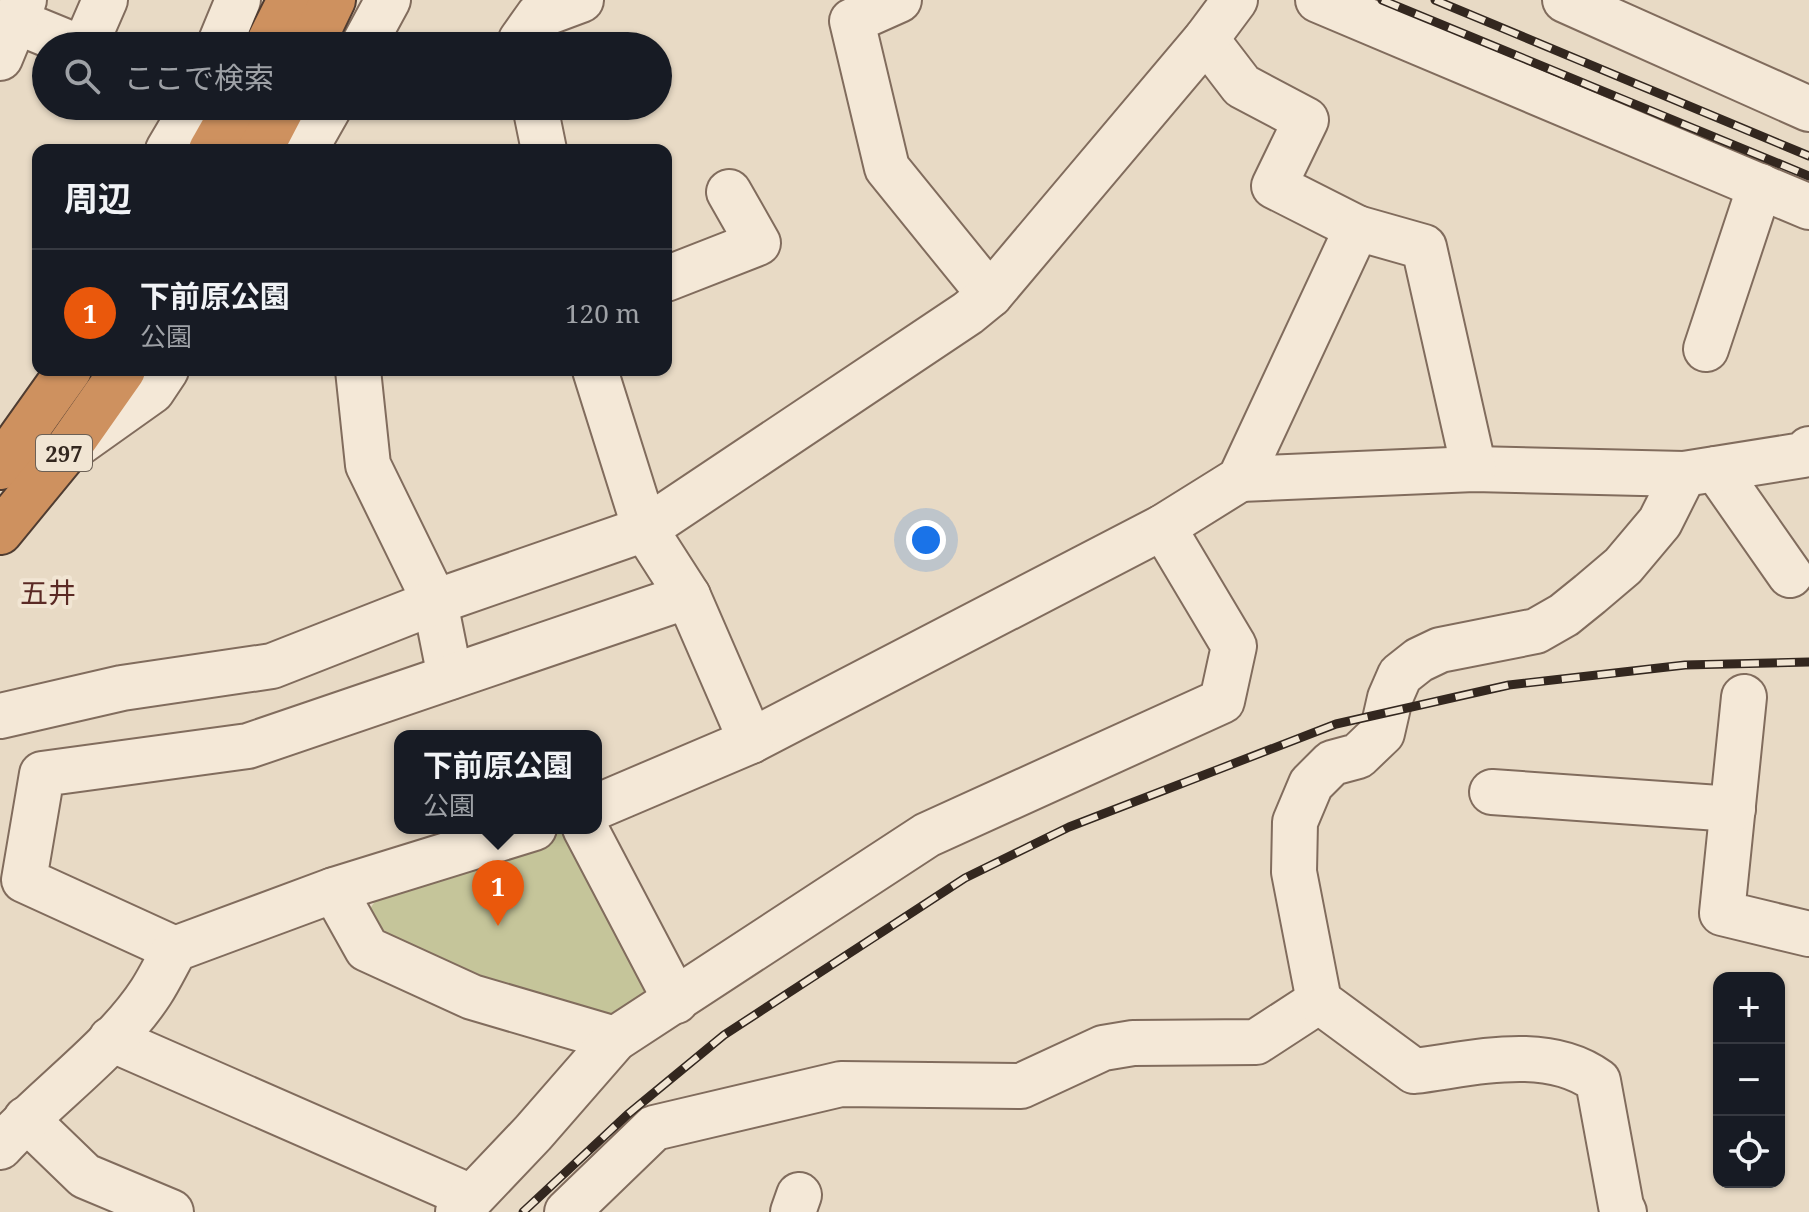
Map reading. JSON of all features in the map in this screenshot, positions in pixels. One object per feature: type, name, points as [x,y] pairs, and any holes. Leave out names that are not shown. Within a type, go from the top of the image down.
[{"type":"highway","points":[[274,32],[290,0]]},
{"type":"highway","points":[[318,32],[333,0]]},
{"type":"highway","points":[[214,144],[228,120]]},
{"type":"highway","points":[[263,144],[276,120]]},
{"type":"highway","name":"297","points":[[0,467],[65,376]]},
{"type":"highway","name":"297","points":[[0,532],[64,454],[119,376]]},
{"type":"street","points":[[91,32],[105,0]]},
{"type":"street","points":[[225,32],[238,0]]},
{"type":"street","points":[[371,32],[388,0]]},
{"type":"street","points":[[527,32],[538,16],[581,0]]},
{"type":"street","points":[[899,0],[852,21],[887,168],[990,295]]},
{"type":"street","points":[[0,716],[122,688],[272,666],[435,602],[645,529],[968,313],[990,295],[1206,39],[1235,0]]},
{"type":"street","points":[[1318,0],[1809,207]]},
{"type":"street","points":[[1565,0],[1809,109]]},
{"type":"street","points":[[1206,39],[1242,86],[1306,120],[1274,186],[1357,228],[1424,247],[1474,469]]},
{"type":"street","points":[[172,144],[186,120]]},
{"type":"street","points":[[308,144],[322,120]]},
{"type":"street","points":[[538,120],[543,144]]},
{"type":"street","points":[[1706,349],[1760,186]]},
{"type":"street","points":[[672,277],[758,243],[729,192]]},
{"type":"street","points":[[1240,479],[1357,228]]},
{"type":"street","points":[[30,428],[43,376]]},
{"type":"street","points":[[64,454],[152,391],[162,376]]},
{"type":"street","points":[[359,376],[368,465],[435,602],[450,677]]},
{"type":"street","points":[[597,376],[645,529],[688,596],[751,741]]},
{"type":"street","points":[[602,804],[751,741],[1163,527],[1240,479],[1474,469],[1700,471],[1803,455],[1809,449]]},
{"type":"street","points":[[1700,471],[1790,575]]},
{"type":"street","points":[[1624,1212],[1598,1081],[1586,1072],[1531,1057],[1414,1071],[1319,1001],[1294,872],[1295,822],[1311,784],[1332,763],[1358,756],[1382,733],[1390,698],[1400,675],[1419,660],[1440,650],[1536,631],[1564,615],[1623,566],[1700,471]]},
{"type":"street","points":[[111,1039],[464,1205],[533,1133],[615,1039],[927,835],[1222,701],[1234,646],[1163,527]]},
{"type":"street","points":[[175,949],[24,880],[42,774],[248,746],[688,596]]},
{"type":"street","points":[[1744,697],[1722,913],[1809,934]]},
{"type":"street","points":[[1492,792],[1733,809]]},
{"type":"street","points":[[171,1212],[85,1176],[13,1133],[111,1039],[150,994],[175,949],[334,890],[515,834]]},
{"type":"street","points":[[588,834],[676,1001]]},
{"type":"street","points":[[334,890],[367,949],[472,997],[615,1039]]},
{"type":"street","points":[[567,1212],[654,1128],[841,1084],[1021,1086],[1103,1048],[1133,1043],[1256,1042],[1319,1001]]},
{"type":"green space","points":[[540,834],[566,834],[576,840],[648,976],[646,998],[627,1014],[604,1019],[478,985],[383,937],[366,915],[381,892]]},
{"type":"railway","points":[[1382,0],[1809,176]]},
{"type":"railway","points":[[1435,0],[1809,156]]},
{"type":"railway","points":[[523,1212],[627,1115],[724,1035],[965,878],[1069,827],[1336,724],[1509,685],[1685,665],[1809,662]]},
{"type":"place","name":"下前原公園","points":[[498,926]]},
{"type":"district","name":"五井","points":[[48,592]]}]
